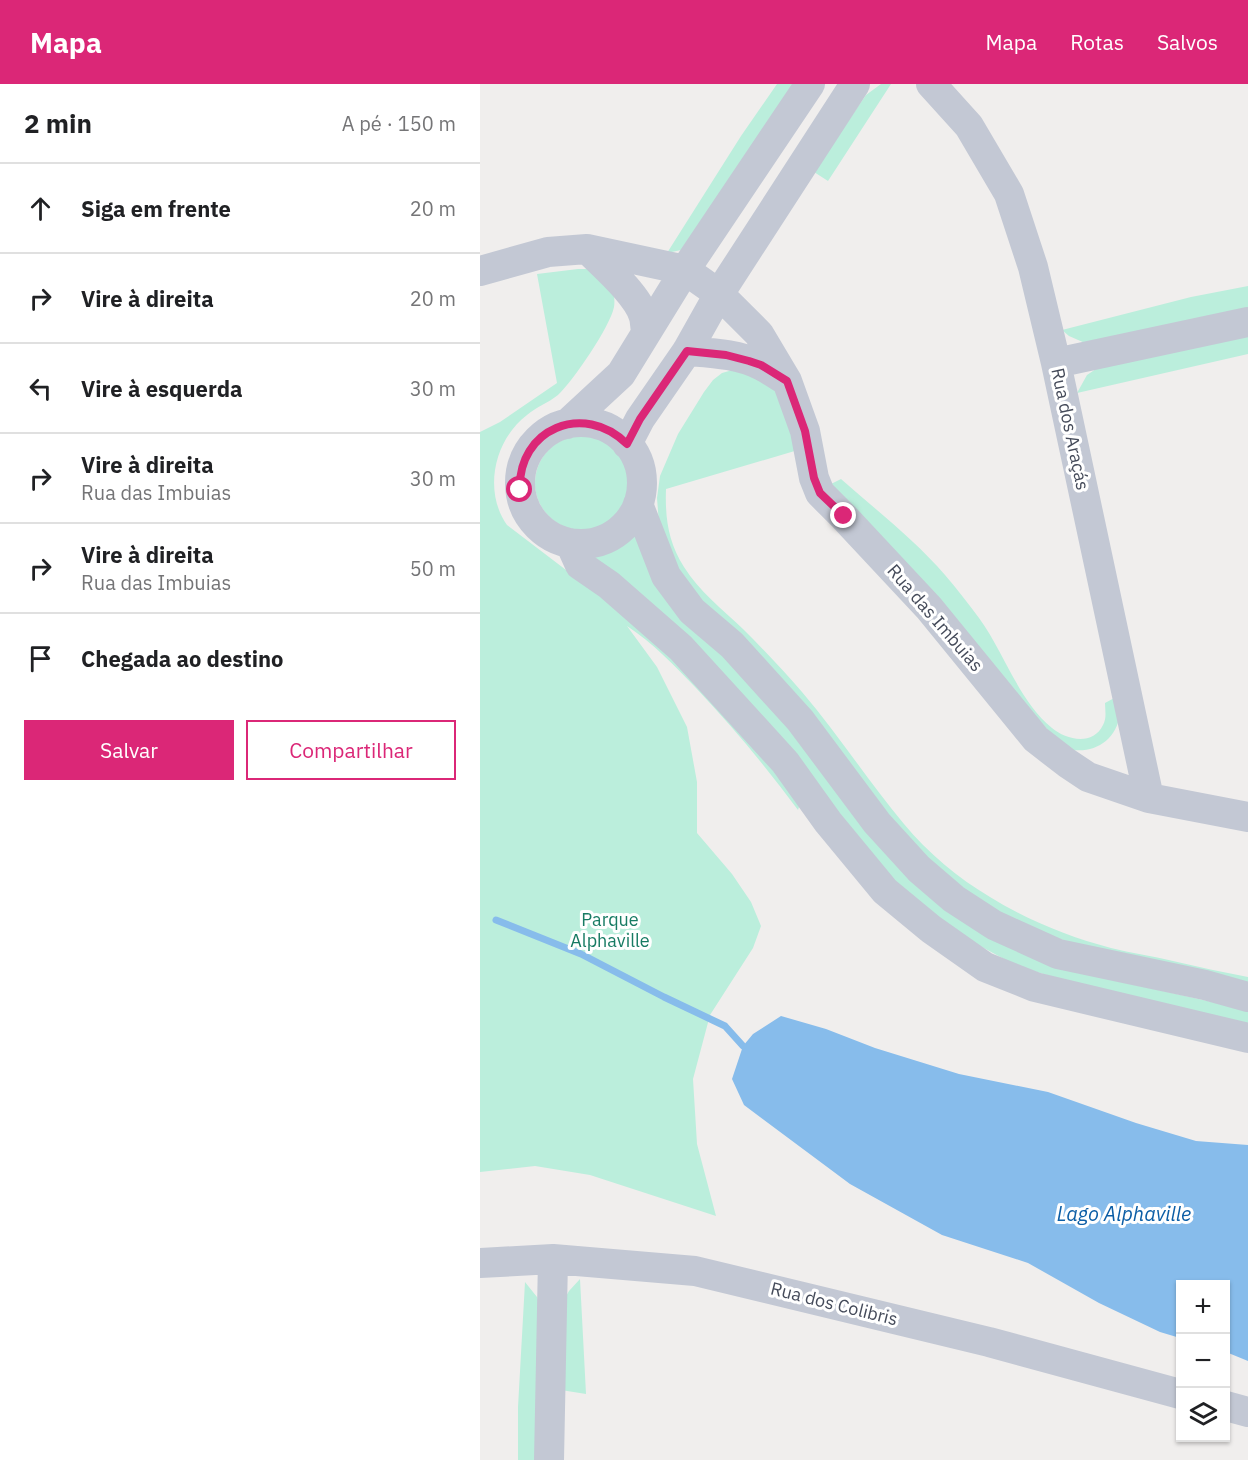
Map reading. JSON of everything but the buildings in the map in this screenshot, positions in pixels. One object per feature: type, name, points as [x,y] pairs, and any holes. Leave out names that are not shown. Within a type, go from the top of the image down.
[{"type":"street","points":[[567,424],[589,423],[601,426],[618,435],[637,460],[641,473],[642,486],[638,504],[632,516],[611,536],[602,540],[570,543],[552,537],[538,526],[523,503],[520,483],[523,465],[532,447],[545,434],[567,424],[621,374],[685,270],[810,84]]},
{"type":"street","points":[[627,444],[640,419],[687,351],[719,294],[855,84]]},
{"type":"street","name":"Rua dos Araçás","points":[[931,84],[969,126],[1009,194],[1033,267],[1056,363],[1149,798]]},
{"type":"street","points":[[480,271],[548,252],[587,249],[685,270]]},
{"type":"street","points":[[587,249],[634,299],[644,315],[646,331]]},
{"type":"street","name":"Rua das Imbuias","points":[[685,270],[719,294],[759,334],[787,381],[805,431],[814,478],[820,493],[929,608],[1036,739],[1089,777],[1149,798],[1248,817]]},
{"type":"street","points":[[1056,363],[1248,322]]},
{"type":"street","points":[[687,351],[726,355],[749,361],[761,365],[787,381]]},
{"type":"street","points":[[638,504],[666,576],[692,610],[732,645],[801,720],[877,823],[919,869],[954,899],[994,925],[1058,954],[1205,985],[1248,997]]},
{"type":"street","points":[[570,543],[580,565],[609,585],[681,648],[785,762],[828,822],[885,891],[931,930],[985,967],[1035,987],[1248,1038]]},
{"type":"street","points":[[549,1460],[554,1259]]},
{"type":"street","name":"Rua dos Colibris","points":[[480,1263],[554,1259],[695,1271],[989,1342],[1176,1393]]},
{"type":"street","points":[[1230,1407],[1248,1413]]},
{"type":"green space","points":[[777,84],[798,84],[681,250],[667,253],[741,136]]},
{"type":"green space","points":[[881,84],[891,84],[828,181],[814,172],[866,95]]},
{"type":"green space","name":"Parque Alphaville","points":[[588,269],[613,289],[614,307],[606,327],[565,388],[527,415],[507,438],[500,452],[494,482],[495,497],[500,512],[507,525],[629,618],[675,658],[797,794],[799,807],[798,810],[749,748],[696,688],[655,647],[627,626],[657,667],[687,727],[697,782],[697,833],[732,874],[751,902],[761,926],[753,948],[710,1015],[693,1079],[697,1144],[716,1216],[590,1175],[535,1166],[480,1172],[480,432],[500,422],[557,383],[537,274]]},
{"type":"green space","points":[[1248,286],[1248,310],[1085,343],[1062,330],[1191,297]]},
{"type":"green space","points":[[1248,334],[1248,354],[1077,393],[1087,375],[1096,369]]},
{"type":"green space","points":[[736,369],[772,381],[798,450],[666,489],[667,519],[671,539],[684,567],[697,584],[758,644],[802,692],[913,835],[966,882],[1033,920],[1080,939],[1111,948],[1248,977],[1248,985],[1088,949],[1021,925],[975,898],[927,859],[697,597],[679,574],[659,524],[657,498],[660,476],[678,434],[704,392],[722,373]]},
{"type":"green space","points":[[582,436],[600,440],[615,450],[625,465],[629,483],[625,501],[615,516],[600,526],[582,530],[564,526],[549,516],[539,501],[535,483],[539,465],[549,450],[564,440]]},
{"type":"green space","points":[[841,479],[908,537],[949,580],[988,631],[1030,704],[1052,728],[1072,738],[1093,736],[1099,732],[1104,722],[1105,703],[1118,696],[1120,714],[1118,724],[1107,740],[1100,745],[1083,750],[1064,748],[829,485]]},
{"type":"green space","points":[[638,527],[771,705],[888,853],[1118,981],[1248,1010],[1248,1026],[1113,995],[1017,966],[969,940],[903,890],[589,557]]},
{"type":"green space","points":[[580,1279],[586,1394],[561,1390],[565,1298]]},
{"type":"green space","points":[[525,1282],[537,1297],[540,1306],[538,1460],[518,1460],[518,1407]]},
{"type":"water","name":"Lago Alphaville","points":[[781,1016],[959,1074],[1048,1092],[1196,1141],[1248,1145],[1248,1361],[1230,1354],[1230,1280],[1176,1280],[1176,1337],[1160,1332],[1099,1303],[1028,1263],[942,1235],[850,1184],[744,1105],[732,1079],[743,1046],[753,1034]]},
{"type":"waterway","points":[[496,920],[581,954],[725,1026],[743,1046]]},
{"type":"route","points":[[520,490],[521,471],[528,453],[540,438],[563,425],[595,424],[610,430],[627,444],[640,419],[687,351],[726,355],[749,361],[761,365],[787,381],[805,431],[814,478],[820,493],[844,516]]}]
